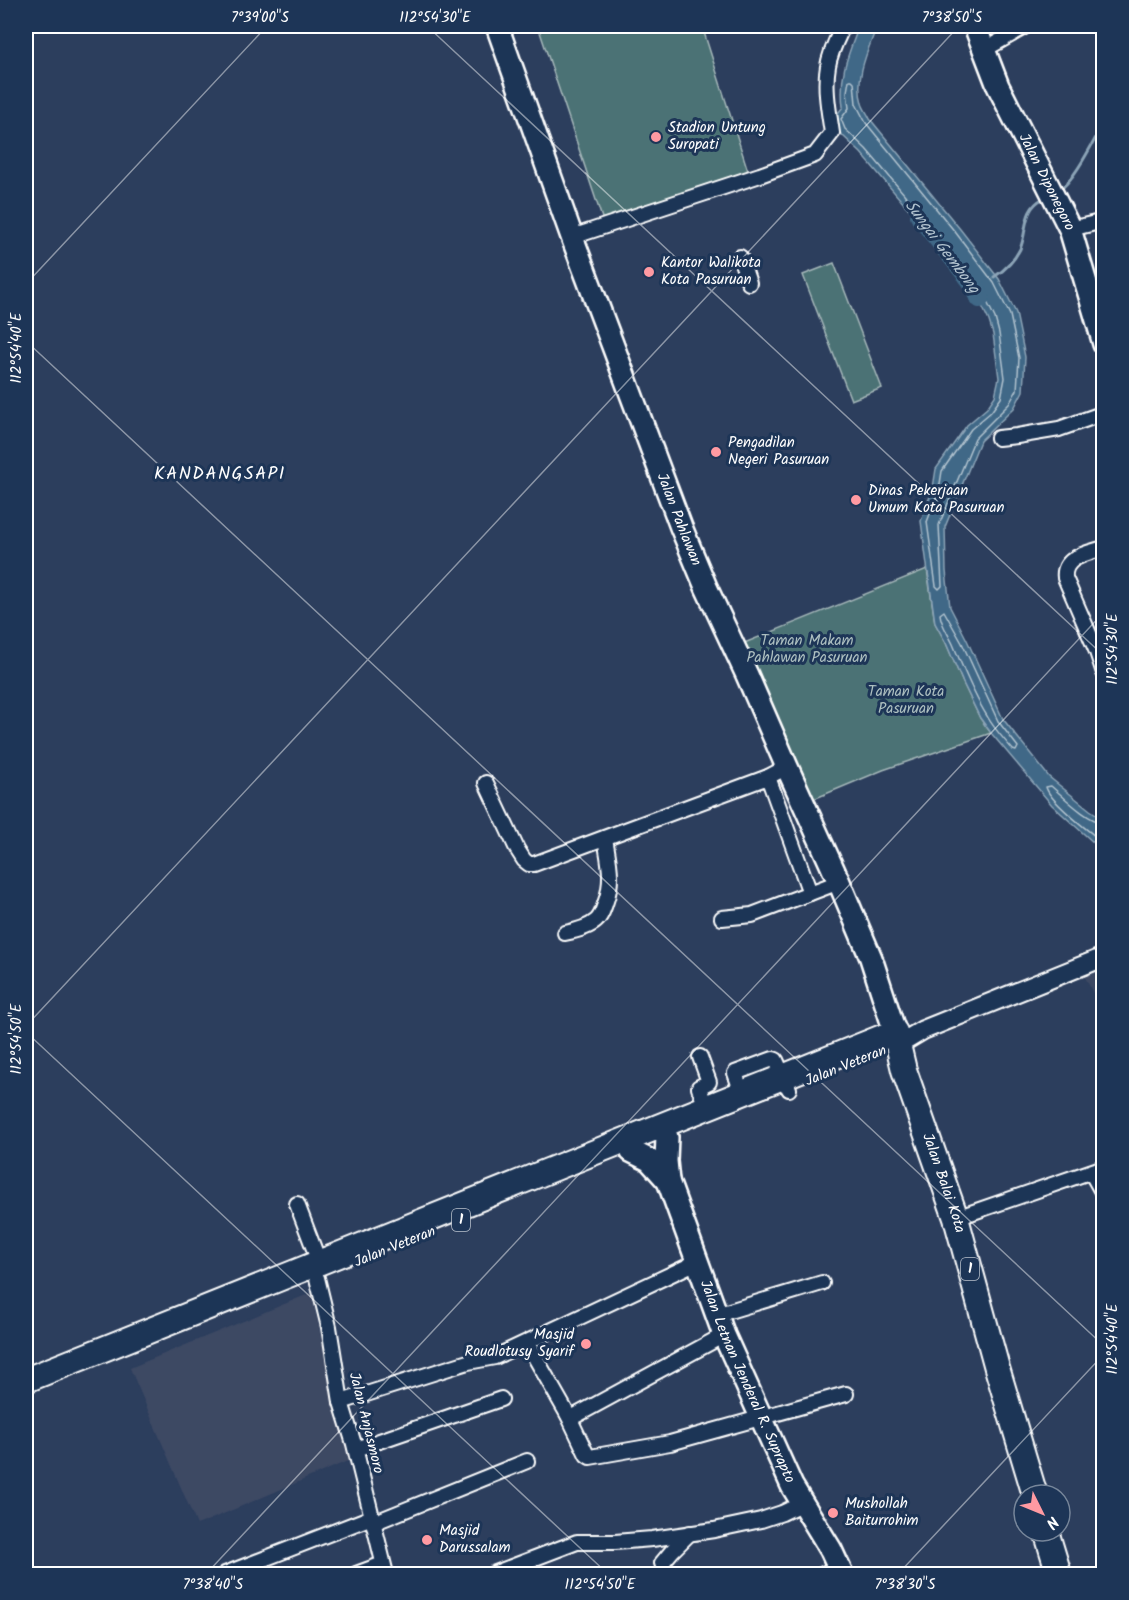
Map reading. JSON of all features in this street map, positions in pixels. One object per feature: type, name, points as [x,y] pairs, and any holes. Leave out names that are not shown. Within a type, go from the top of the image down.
[{"type":"highway","name":"Jalan Veteran","points":[[26,1380],[211,1313],[897,1039]]},
{"type":"highway","name":"Jalan Balai Kota","points":[[897,1039],[904,1070],[956,1218],[1031,1483]]},
{"type":"highway","name":"Jalan Veteran","points":[[399,1238],[632,1151],[706,1107],[726,1080],[786,1082]]},
{"type":"highway","name":"Jalan Veteran","points":[[26,1396],[211,1313]]},
{"type":"highway","points":[[1050,1543],[1059,1575]]},
{"type":"main road","name":"Jalan Pahlawan","points":[[497,26],[572,237],[681,526],[706,587],[766,716],[777,772],[840,882],[871,958],[897,1039]]},
{"type":"main road","name":"Jalan Diponegoro","points":[[975,26],[998,86],[1070,229],[1102,332]]},
{"type":"main road","points":[[897,1039],[1104,957]]},
{"type":"main road","points":[[668,1181],[666,1161],[670,1128]]},
{"type":"main road","points":[[632,1151],[649,1160],[668,1181]]},
{"type":"main road","name":"Jalan Letnan Jenderal R. Suprapto","points":[[668,1181],[724,1335],[792,1486],[831,1550],[835,1572]]},
{"type":"street","points":[[572,237],[815,155],[832,133],[826,88],[827,67],[834,44],[843,26]]},
{"type":"street","points":[[984,50],[1026,26]]},
{"type":"street","points":[[1070,229],[1104,221]]},
{"type":"street","points":[[740,257],[749,283]]},
{"type":"street","points":[[998,438],[1059,429],[1104,413]]},
{"type":"street","points":[[1104,548],[1072,560],[1064,570],[1065,578],[1104,673]]},
{"type":"street","points":[[486,783],[517,849],[524,860],[529,864],[534,864],[777,772],[810,893]]},
{"type":"street","points":[[565,933],[595,922],[601,914],[611,885],[605,838]]},
{"type":"street","points":[[722,918],[752,915],[840,882]]},
{"type":"street","points":[[700,1057],[726,1080]]},
{"type":"street","points":[[706,1107],[699,1088],[726,1080]]},
{"type":"street","points":[[956,1218],[1097,1170],[1104,1195]]},
{"type":"street","name":"Jalan Anjasmoro","points":[[297,1204],[318,1270],[342,1402],[356,1449],[384,1569]]},
{"type":"street","points":[[342,1402],[468,1362],[495,1357],[697,1262]]},
{"type":"street","points":[[716,1315],[822,1283]]},
{"type":"street","points":[[568,1415],[575,1416],[724,1335]]},
{"type":"street","points":[[527,1343],[590,1457],[670,1443],[846,1394]]},
{"type":"street","points":[[356,1449],[501,1399]]},
{"type":"street","points":[[225,1575],[527,1461]]},
{"type":"street","points":[[493,1575],[577,1542],[652,1539],[714,1530],[761,1520],[803,1503]]},
{"type":"street","points":[[664,1569],[672,1551],[690,1533]]},
{"type":"street","points":[[652,1539],[664,1569]]},
{"type":"street","points":[[356,1575],[384,1569]]},
{"type":"shaded area","points":[[1103,970],[1103,1013],[1085,977]]},
{"type":"shaded area","points":[[311,1293],[350,1460],[197,1525],[130,1368]]},
{"type":"green space","name":"Stadion Untung Suropati","points":[[538,26],[702,26],[748,171],[603,221]]},
{"type":"green space","points":[[834,263],[882,388],[851,400],[803,275]]},
{"type":"green space","name":"Taman Kota Pasuruan","points":[[927,569],[935,623],[980,718],[991,733],[883,770],[804,803],[737,646]]},
{"type":"water","points":[[859,26],[877,26],[861,73],[860,93],[863,107],[870,119],[999,279],[1016,313],[1025,357],[1023,391],[1014,408],[980,441],[945,527],[950,607],[1003,719],[1049,777],[1103,819],[1103,851],[1052,805],[991,733],[980,718],[935,623],[921,521],[933,488],[936,469],[967,425],[987,408],[995,396],[999,378],[989,321],[967,274],[942,242],[840,133],[834,118],[843,107],[843,75]]},
{"type":"waterway","points":[[1058,191],[1071,179],[1104,123]]},
{"type":"waterway","points":[[994,277],[1009,265],[1018,253],[1029,214],[1032,208],[1044,198]]},
{"type":"waterway","name":"Sungai Gembong","points":[[920,216],[975,285],[980,298]]},
{"type":"place","name":"Stadion Untung Suropati","points":[[656,137]]},
{"type":"place","name":"Kantor Walikota Kota Pasuruan","points":[[649,272]]},
{"type":"place","name":"Pengadilan Negeri Pasuruan","points":[[716,452]]},
{"type":"place","name":"Dinas Pekerjaan Umum Kota Pasuruan","points":[[856,500]]},
{"type":"place","name":"Masjid Roudlotusy Syarif","points":[[586,1344]]},
{"type":"place","name":"Mushollah Baiturrohim","points":[[833,1513]]},
{"type":"place","name":"Masjid Darussalam","points":[[427,1540]]},
{"type":"district","name":"KANDANGSAPI","points":[[220,474]]},
{"type":"park label","name":"Taman Makam Pahlawan Pasuruan","points":[[807,650]]}]
